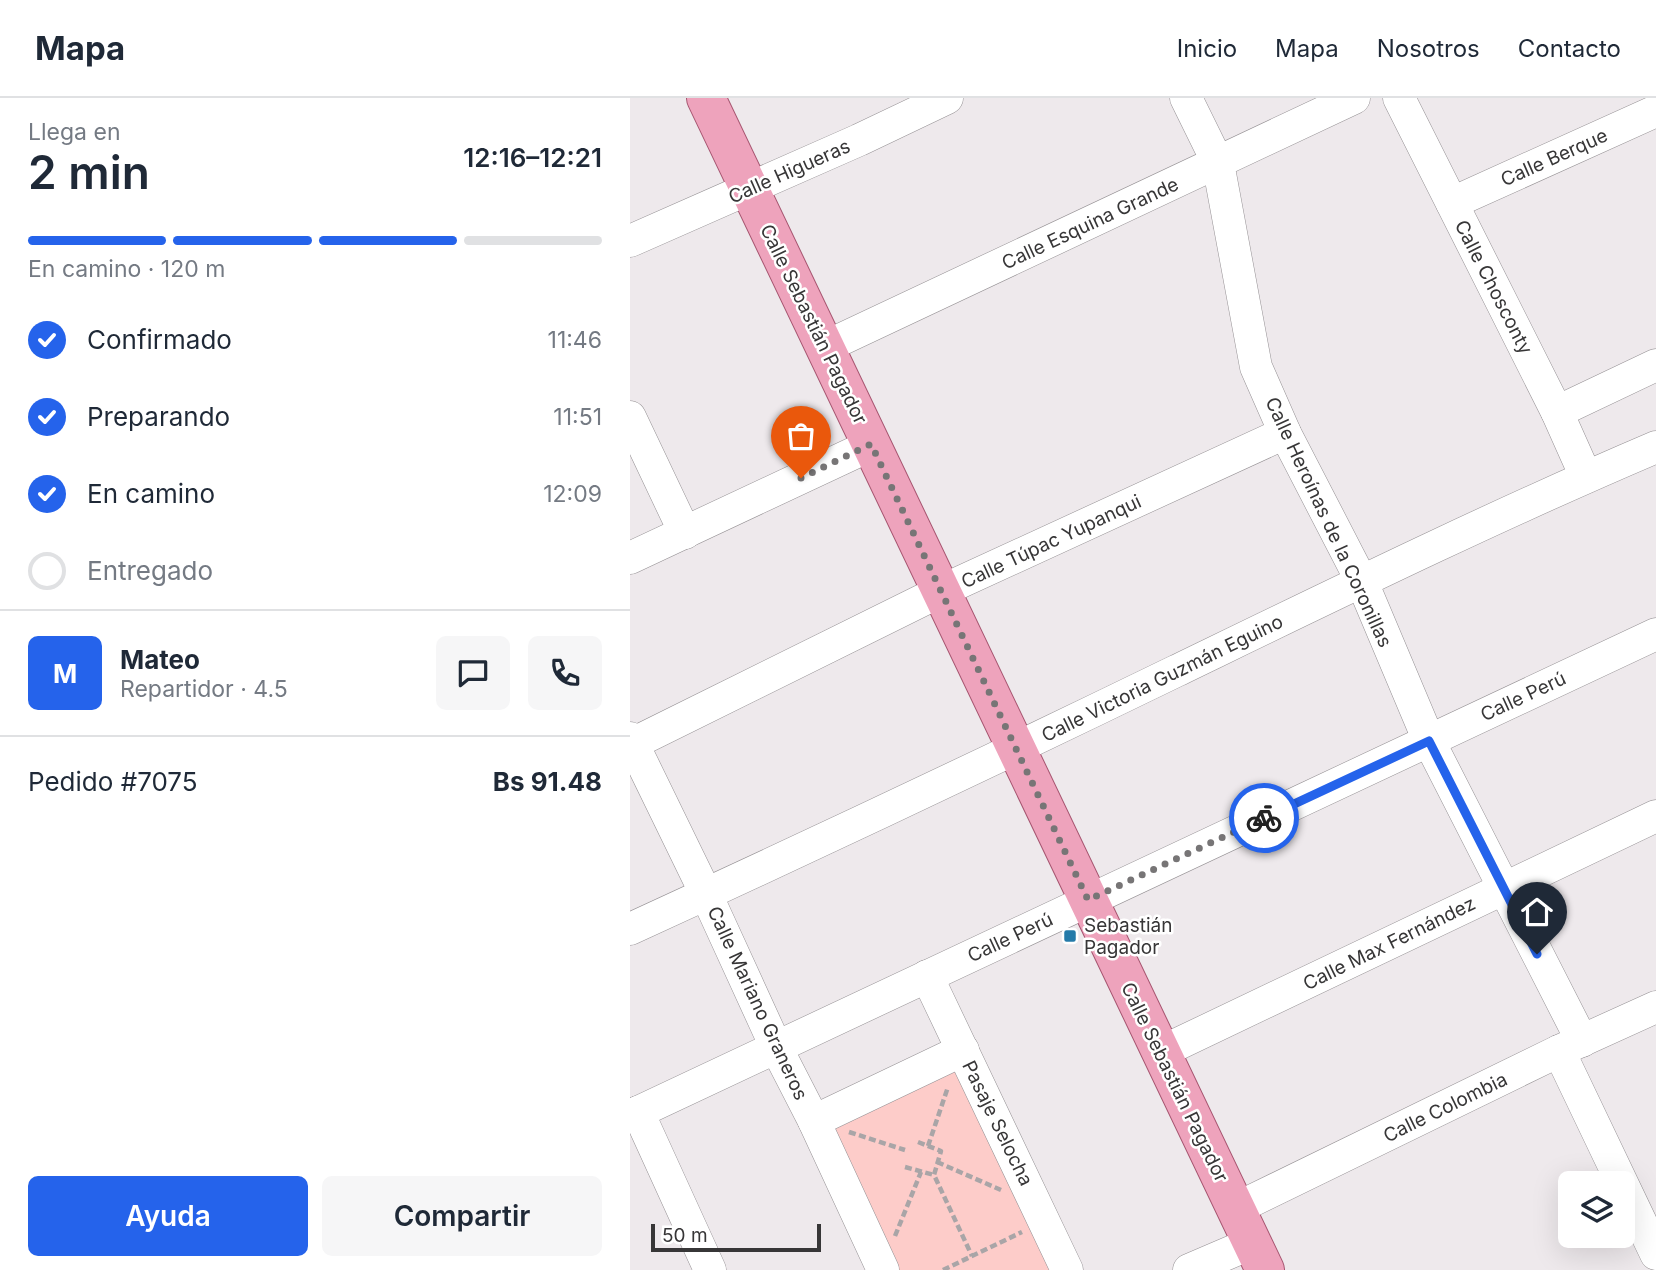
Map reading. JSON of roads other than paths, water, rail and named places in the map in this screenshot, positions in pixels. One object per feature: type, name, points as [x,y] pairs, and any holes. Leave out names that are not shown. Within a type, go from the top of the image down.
[{"type":"main road","name":"Calle Sebastián Pagador","points":[[706,98],[1258,1256]]},
{"type":"street","name":"Calle Higueras","points":[[630,241],[947,98]]},
{"type":"street","name":"Calle Heroínas de la Coronillas","points":[[1186,98],[1218,163],[1256,367],[1285,433],[1362,582],[1429,741],[1503,888],[1570,1046],[1643,1195],[1656,1254]]},
{"type":"street","name":"Calle Esquina Grande","points":[[825,347],[1354,98]]},
{"type":"street","name":"Calle Chosconty","points":[[1399,98],[1557,412],[1586,477]]},
{"type":"street","name":"Calle Berque","points":[[1452,203],[1656,111]]},
{"type":"street","points":[[1557,412],[1656,365]]},
{"type":"street","points":[[633,429],[685,533]]},
{"type":"street","name":"Calle Túpac Yupanqui","points":[[631,742],[941,591],[1285,433]]},
{"type":"street","points":[[630,558],[871,444]]},
{"type":"street","name":"Calle Victoria Guzmán Eguino","points":[[630,929],[1362,582],[1656,447]]},
{"type":"street","name":"Calle Perú","points":[[634,1114],[1656,634]]},
{"type":"street","name":"Calle Mariano Graneros","points":[[631,742],[706,894],[883,1270]]},
{"type":"street","name":"Calle Max Fernández","points":[[1161,1052],[1656,816]]},
{"type":"street","name":"Pasaje Selocha","points":[[927,976],[1067,1270]]},
{"type":"street","name":"Calle Colombia","points":[[1236,1209],[1570,1046],[1656,1007]]},
{"type":"street","points":[[814,1121],[963,1050]]},
{"type":"street","points":[[634,1114],[710,1270]]},
{"type":"street","points":[[1189,1270],[1258,1256]]},
{"type":"place","name":"Sebastián Pagador","points":[[1070,936]]}]
